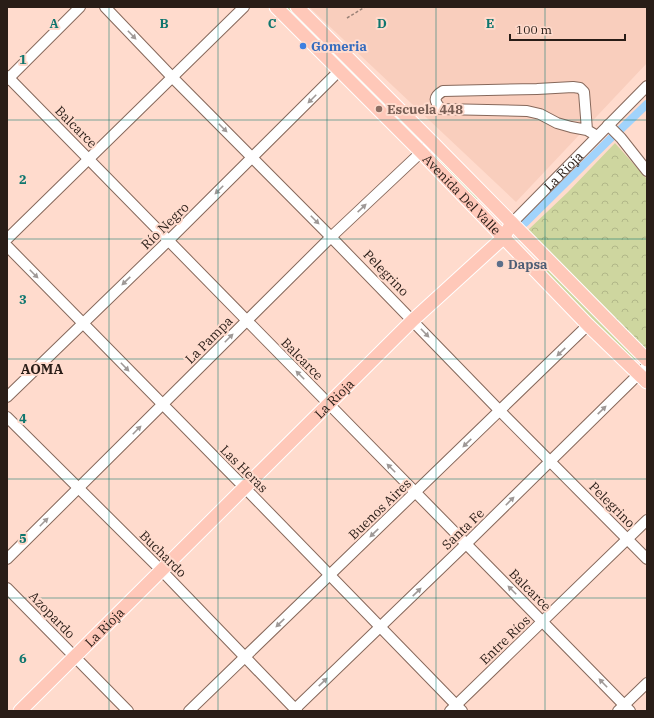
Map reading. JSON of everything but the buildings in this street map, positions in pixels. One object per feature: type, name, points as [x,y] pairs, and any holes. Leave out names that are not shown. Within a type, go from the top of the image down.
[{"type":"main road","name":"Avenida Del Valle","points":[[276,7],[421,152],[588,325],[644,374]]},
{"type":"main road","name":"Avenida Del Valle","points":[[297,7],[647,360]]},
{"type":"main road","name":"La Rioja","points":[[20,711],[413,320],[503,238],[512,223]]},
{"type":"street","points":[[8,78],[80,7]]},
{"type":"street","name":"Pelegrino","points":[[105,7],[172,77],[647,559]]},
{"type":"street","points":[[7,239],[244,7]]},
{"type":"street","name":"Río Negro","points":[[7,397],[340,71]]},
{"type":"street","name":"Balcarce","points":[[8,78],[543,621],[624,709]]},
{"type":"street","name":"La Rioja","points":[[512,223],[647,86]]},
{"type":"street","points":[[587,130],[584,92],[580,88],[443,91],[437,94],[436,98],[441,109],[527,111],[540,114],[557,123],[587,130],[597,136]]},
{"type":"street","points":[[608,125],[621,138],[647,171]]},
{"type":"street","name":"La Pampa","points":[[7,559],[331,237],[432,142]]},
{"type":"street","name":"Las Heras","points":[[7,246],[330,576],[381,626],[456,709]]},
{"type":"street","name":"Buenos Aires","points":[[189,711],[588,325]]},
{"type":"street","name":"Santa Fe","points":[[296,710],[550,461],[644,374]]},
{"type":"street","name":"Buchardo","points":[[7,417],[161,570],[296,710]]},
{"type":"street","name":"Entre Ríos","points":[[456,709],[543,621],[647,520]]},
{"type":"street","name":"Azopardo","points":[[7,588],[128,711]]},
{"type":"street","points":[[624,709],[647,683]]},
{"type":"path","points":[[347,18],[365,7]]},
{"type":"shaded area","points":[[309,7],[647,7],[647,63],[516,202]]},
{"type":"green space","points":[[284,7],[290,7],[418,137],[415,140]]},
{"type":"green space","points":[[615,143],[647,179],[647,353],[528,230],[568,192]]},
{"type":"green space","points":[[437,155],[498,219],[478,199],[473,199],[434,158]]},
{"type":"green space","points":[[542,268],[547,268],[636,358],[633,361]]},
{"type":"waterway","points":[[620,130],[647,104]]},
{"type":"waterway","points":[[525,223],[611,138]]},
{"type":"place","name":"Gomeria","points":[[303,46]]},
{"type":"place","name":"Escuela 448","points":[[379,109]]},
{"type":"place","name":"Dapsa","points":[[500,264]]},
{"type":"district","name":"AOMA","points":[[42,369]]}]
